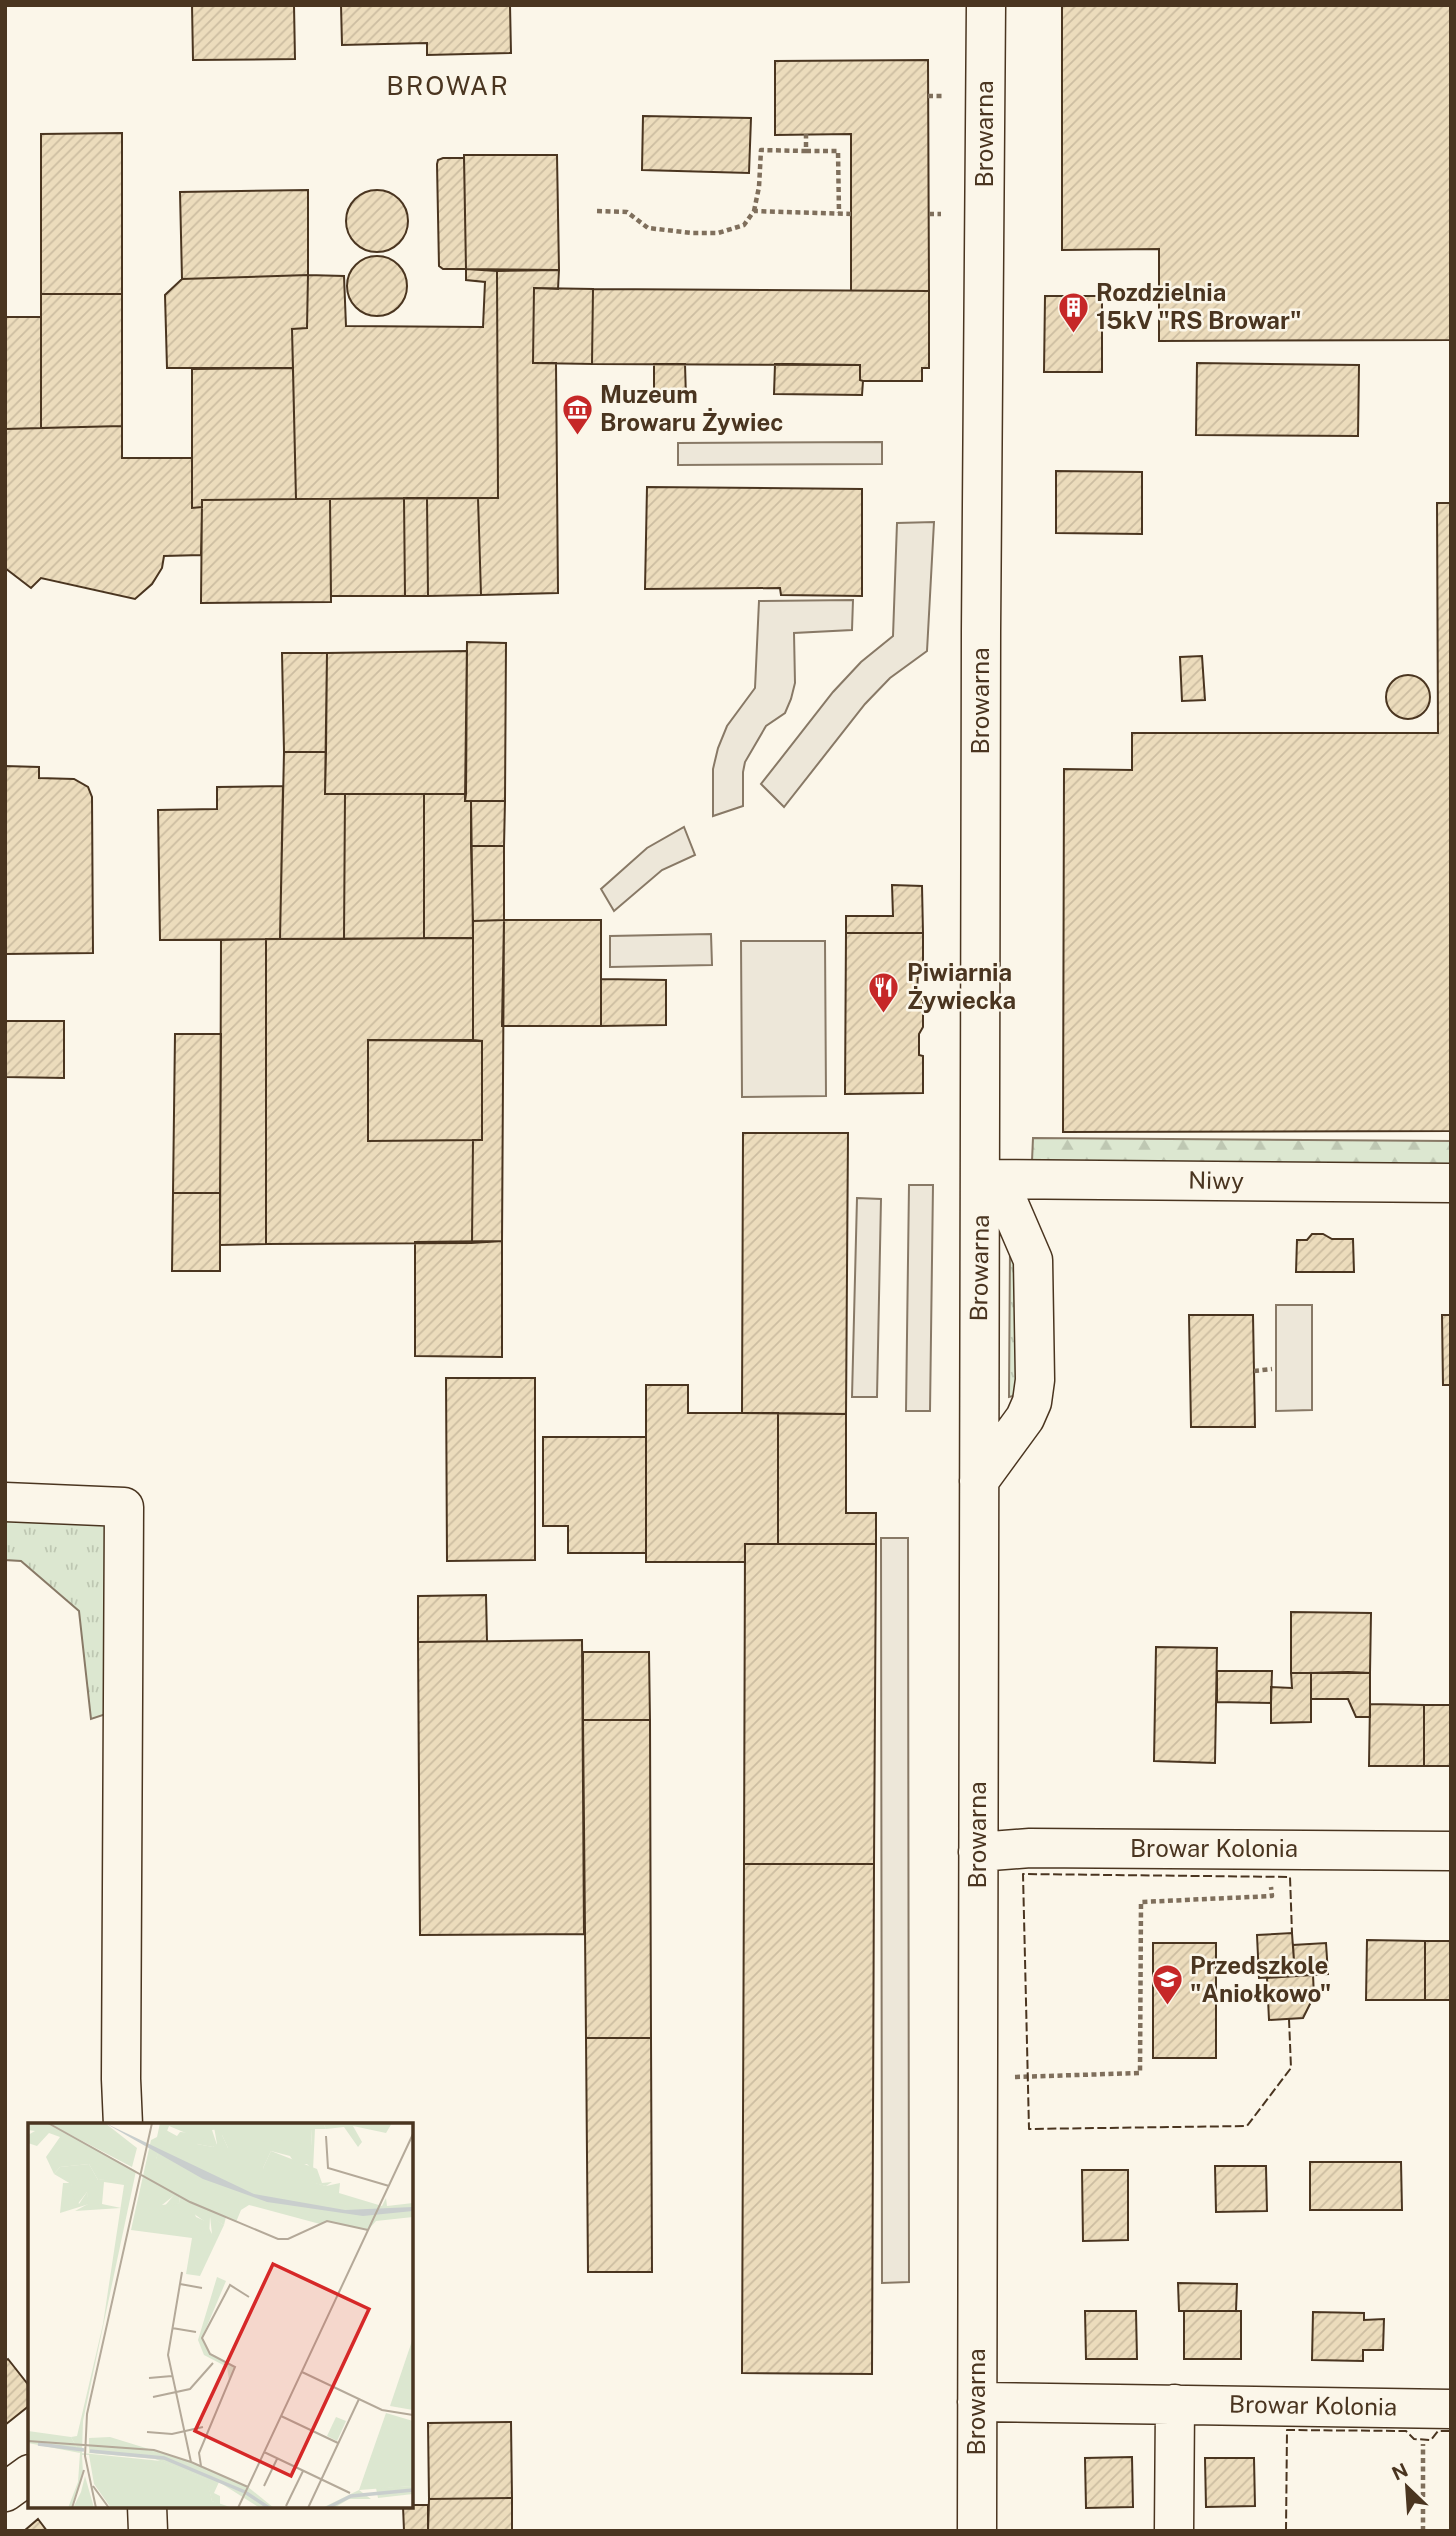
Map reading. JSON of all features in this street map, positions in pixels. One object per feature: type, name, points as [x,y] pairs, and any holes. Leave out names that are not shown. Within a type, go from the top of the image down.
[{"type":"street","name":"Browarna","points":[[977,2531],[981,631],[986,5]]},
{"type":"street","name":"Niwy","points":[[981,1179],[1451,1183]]},
{"type":"street","points":[[979,1481],[1025,1418],[1032,1402],[1035,1380],[1033,1260],[1004,1195],[981,1179]]},
{"type":"street","points":[[5,1502],[124,1507],[123,2123]]},
{"type":"street","name":"Browar Kolonia","points":[[978,1852],[1030,1848],[1451,1851]]},
{"type":"street","name":"Browar Kolonia","points":[[977,2402],[1451,2409]]},
{"type":"street","points":[[1174,2531],[1175,2404]]},
{"type":"street","points":[[5,2492],[28,2475]]},
{"type":"street","points":[[147,2508],[148,2531]]},
{"type":"path","points":[[928,96],[943,96]]},
{"type":"path","points":[[806,134],[806,151]]},
{"type":"path","points":[[597,211],[627,212],[648,228],[692,233],[718,233],[744,225],[754,211],[759,187],[761,149],[838,151],[839,213]]},
{"type":"path","points":[[754,211],[851,214]]},
{"type":"path","points":[[929,214],[942,215]]},
{"type":"path","points":[[1254,1371],[1272,1369]]},
{"type":"path","points":[[1004,2077],[1140,2073],[1141,1902],[1272,1896],[1269,1877]]},
{"type":"path","points":[[1423,2440],[1423,2531]]},
{"type":"green space","points":[[1033,1138],[1451,1141],[1451,1165],[1032,1161]]},
{"type":"green space","points":[[1013,1246],[1023,1377],[1013,1396],[1009,1397],[1010,1247]]},
{"type":"green space","points":[[5,1502],[124,1507],[124,1708],[91,1719],[79,1611],[21,1561],[5,1560]]},
{"type":"shaded area","points":[[882,442],[882,464],[678,465],[678,443]]},
{"type":"shaded area","points":[[934,522],[927,651],[890,678],[865,704],[784,807],[761,784],[833,692],[861,662],[893,636],[897,523]]},
{"type":"shaded area","points":[[853,600],[852,630],[794,633],[795,683],[785,713],[766,726],[745,762],[743,806],[713,816],[713,769],[718,748],[727,726],[755,688],[759,601]]},
{"type":"shaded area","points":[[684,827],[695,855],[662,870],[614,911],[601,889],[647,848]]},
{"type":"shaded area","points":[[711,934],[712,965],[610,967],[610,936]]},
{"type":"shaded area","points":[[741,941],[825,941],[826,1096],[742,1097]]},
{"type":"shaded area","points":[[909,1185],[933,1185],[930,1411],[906,1411]]},
{"type":"shaded area","points":[[857,1198],[881,1199],[877,1397],[852,1397]]},
{"type":"shaded area","points":[[1276,1305],[1312,1305],[1312,1410],[1276,1411]]},
{"type":"shaded area","points":[[881,1538],[908,1538],[909,2282],[882,2283]]},
{"type":"building","points":[[192,5],[294,5],[295,59],[193,60]]},
{"type":"building","points":[[341,5],[510,5],[511,53],[427,55],[427,43],[342,45]]},
{"type":"building","points":[[1062,5],[1451,5],[1451,340],[1159,341],[1159,249],[1062,250]]},
{"type":"building","points":[[928,60],[929,291],[851,291],[851,134],[775,135],[775,61]]},
{"type":"building","points":[[643,116],[751,118],[749,173],[642,170]]},
{"type":"building","points":[[122,133],[122,294],[41,294],[41,134]]},
{"type":"building","points":[[464,155],[557,155],[559,270],[466,269]]},
{"type":"building","points":[[464,158],[466,269],[443,269],[439,266],[437,164],[438,160]]},
{"type":"building","points":[[308,190],[308,275],[182,279],[180,192]]},
{"type":"building","points":[[371,190],[383,190],[399,199],[406,209],[406,233],[399,243],[383,252],[371,252],[360,247],[351,238],[346,227],[346,215],[351,204],[360,195]]},
{"type":"building","points":[[377,256],[398,265],[407,286],[398,307],[377,316],[356,307],[347,286],[356,265]]},
{"type":"building","points":[[466,269],[497,271],[498,498],[296,499],[292,329],[307,328],[308,275],[344,276],[346,326],[483,327],[485,282],[466,280]]},
{"type":"building","points":[[559,270],[558,289],[534,288],[533,363],[556,363],[558,593],[481,595],[478,498],[498,498],[497,271]]},
{"type":"building","points":[[308,275],[307,328],[292,329],[293,368],[167,368],[165,295],[182,279]]},
{"type":"building","points":[[534,288],[593,289],[592,364],[533,363]]},
{"type":"building","points":[[593,289],[929,291],[929,368],[922,368],[922,381],[863,381],[860,380],[860,365],[592,364]]},
{"type":"building","points":[[41,294],[122,294],[122,426],[41,428]]},
{"type":"building","name":"Rozdzielnia 15kV \"RS Browar\"","points":[[1045,296],[1102,296],[1102,372],[1044,372]]},
{"type":"building","points":[[5,317],[41,317],[41,428],[5,429]]},
{"type":"building","points":[[1197,363],[1359,365],[1358,436],[1196,435]]},
{"type":"building","points":[[654,364],[685,364],[686,398],[654,399]]},
{"type":"building","points":[[775,364],[860,365],[862,395],[774,394]]},
{"type":"building","points":[[293,368],[296,499],[202,500],[202,507],[192,508],[192,369]]},
{"type":"building","points":[[122,426],[122,458],[192,458],[192,508],[202,507],[201,555],[164,556],[162,568],[152,584],[135,599],[41,578],[31,588],[5,568],[5,429]]},
{"type":"building","points":[[1056,471],[1142,472],[1142,534],[1056,533]]},
{"type":"building","points":[[647,487],[862,489],[862,596],[781,595],[780,588],[645,589]]},
{"type":"building","points":[[404,498],[427,498],[428,596],[405,596]]},
{"type":"building","points":[[404,498],[405,596],[331,596],[330,499]]},
{"type":"building","points":[[427,498],[478,498],[481,595],[428,596]]},
{"type":"building","points":[[330,499],[331,602],[201,603],[202,500]]},
{"type":"building","points":[[1437,503],[1451,503],[1451,1131],[1063,1132],[1064,769],[1132,770],[1132,733],[1438,733]]},
{"type":"building","points":[[467,642],[506,643],[505,801],[465,801]]},
{"type":"building","points":[[467,651],[466,794],[325,794],[327,653]]},
{"type":"building","points":[[282,653],[327,653],[326,752],[284,752]]},
{"type":"building","points":[[1202,656],[1205,700],[1182,701],[1180,657]]},
{"type":"building","points":[[1408,675],[1424,681],[1430,697],[1424,713],[1408,719],[1392,713],[1386,697],[1392,681]]},
{"type":"building","points":[[284,752],[326,752],[325,794],[345,794],[344,939],[280,939]]},
{"type":"building","points":[[5,766],[39,767],[39,778],[74,779],[88,787],[92,797],[93,953],[5,954]]},
{"type":"building","points":[[283,786],[280,939],[160,940],[158,810],[217,809],[217,787]]},
{"type":"building","points":[[345,794],[424,794],[424,938],[344,939]]},
{"type":"building","points":[[424,794],[466,794],[465,801],[471,801],[473,938],[424,938]]},
{"type":"building","points":[[471,801],[505,801],[504,846],[471,846]]},
{"type":"building","points":[[471,846],[504,846],[504,920],[473,921]]},
{"type":"building","points":[[892,885],[922,886],[923,933],[846,933],[846,916],[893,916]]},
{"type":"building","points":[[504,920],[601,920],[601,1026],[502,1026]]},
{"type":"building","points":[[504,920],[502,1241],[472,1243],[473,1140],[482,1140],[482,1041],[473,1040],[473,921]]},
{"type":"building","name":"Piwiarnia Żywiecka","points":[[846,933],[923,933],[923,972],[918,973],[917,993],[923,1001],[919,1055],[923,1056],[923,1093],[845,1094]]},
{"type":"building","points":[[473,938],[473,1040],[368,1040],[368,1141],[473,1140],[472,1243],[266,1244],[266,939]]},
{"type":"building","points":[[266,939],[266,1244],[220,1245],[221,940]]},
{"type":"building","points":[[601,979],[666,980],[666,1025],[601,1026]]},
{"type":"building","points":[[5,1021],[64,1021],[64,1078],[5,1077]]},
{"type":"building","points":[[175,1034],[221,1034],[220,1193],[173,1193]]},
{"type":"building","points":[[368,1040],[482,1041],[482,1140],[368,1141]]},
{"type":"building","points":[[743,1133],[848,1133],[846,1414],[742,1413]]},
{"type":"building","points":[[173,1193],[220,1193],[220,1271],[172,1271]]},
{"type":"building","points":[[1312,1234],[1323,1234],[1332,1239],[1353,1239],[1354,1272],[1296,1272],[1297,1240],[1307,1240]]},
{"type":"building","points":[[502,1241],[502,1357],[415,1356],[415,1242]]},
{"type":"building","points":[[1189,1315],[1253,1315],[1255,1427],[1191,1427]]},
{"type":"building","points":[[1442,1315],[1451,1315],[1451,1385],[1443,1385]]},
{"type":"building","points":[[446,1378],[535,1378],[535,1560],[447,1561]]},
{"type":"building","points":[[646,1385],[688,1385],[688,1413],[778,1413],[778,1544],[745,1544],[745,1562],[646,1562]]},
{"type":"building","points":[[778,1413],[846,1414],[846,1513],[876,1513],[876,1544],[778,1544]]},
{"type":"building","points":[[543,1437],[646,1437],[646,1553],[568,1553],[568,1526],[543,1526]]},
{"type":"building","points":[[745,1544],[876,1544],[874,1864],[744,1864]]},
{"type":"building","points":[[486,1595],[487,1641],[418,1642],[418,1596]]},
{"type":"building","points":[[1291,1612],[1371,1613],[1370,1673],[1291,1673]]},
{"type":"building","points":[[582,1640],[584,1934],[420,1935],[418,1642]]},
{"type":"building","points":[[1156,1647],[1217,1648],[1215,1763],[1154,1761]]},
{"type":"building","points":[[583,1652],[649,1652],[650,1720],[583,1720]]},
{"type":"building","points":[[1217,1671],[1272,1671],[1271,1703],[1217,1702]]},
{"type":"building","points":[[1291,1673],[1311,1673],[1311,1722],[1271,1723],[1271,1687],[1292,1688]]},
{"type":"building","points":[[1311,1673],[1370,1673],[1370,1717],[1356,1717],[1348,1699],[1311,1699]]},
{"type":"building","points":[[1370,1704],[1424,1705],[1424,1766],[1369,1766]]},
{"type":"building","points":[[1424,1705],[1451,1705],[1451,1766],[1424,1766]]},
{"type":"building","points":[[583,1720],[650,1720],[651,2038],[586,2038]]},
{"type":"building","points":[[744,1864],[874,1864],[872,2374],[742,2373]]},
{"type":"building","points":[[1292,1933],[1295,1976],[1259,1978],[1257,1935]]},
{"type":"building","points":[[1367,1940],[1425,1941],[1425,2000],[1366,2000]]},
{"type":"building","points":[[1425,1941],[1451,1941],[1451,2000],[1425,2000]]},
{"type":"building","name":"Przedszkole \"Aniołkowo\"","points":[[1153,1943],[1216,1943],[1216,2058],[1153,2058]]},
{"type":"building","points":[[1326,1943],[1328,1974],[1295,1976],[1293,1945]]},
{"type":"building","points":[[1313,1975],[1314,1996],[1303,2018],[1269,2020],[1267,1978]]},
{"type":"building","points":[[586,2038],[651,2038],[652,2272],[588,2272]]},
{"type":"building","points":[[1310,2162],[1401,2162],[1402,2210],[1310,2210]]},
{"type":"building","points":[[1215,2166],[1266,2166],[1267,2211],[1216,2212]]},
{"type":"building","points":[[1082,2170],[1128,2170],[1128,2240],[1083,2241]]},
{"type":"building","points":[[1178,2283],[1237,2284],[1236,2311],[1179,2311]]},
{"type":"building","points":[[1085,2311],[1136,2311],[1137,2359],[1086,2359]]},
{"type":"building","points":[[1184,2311],[1241,2311],[1241,2359],[1184,2359]]},
{"type":"building","points":[[1313,2312],[1364,2313],[1364,2320],[1384,2319],[1383,2350],[1363,2350],[1363,2361],[1312,2360]]},
{"type":"building","points":[[8,2359],[28,2384],[28,2407],[5,2425],[5,2361]]},
{"type":"building","points":[[511,2422],[512,2498],[429,2499],[428,2423]]},
{"type":"building","points":[[1132,2457],[1133,2507],[1086,2508],[1085,2458]]},
{"type":"building","points":[[1205,2458],[1254,2458],[1255,2506],[1206,2507]]},
{"type":"building","points":[[512,2498],[512,2531],[428,2531],[429,2499]]},
{"type":"building","points":[[428,2505],[428,2531],[404,2531],[403,2508]]},
{"type":"building","points":[[38,2519],[47,2531],[24,2531]]},
{"type":"fence","points":[[1289,2019],[1291,2068],[1247,2126],[1029,2129],[1023,1874],[1290,1877],[1292,1933]]},
{"type":"fence","points":[[1286,2531],[1287,2430],[1406,2431],[1414,2439],[1431,2440],[1438,2431],[1451,2431]]},
{"type":"place","name":"Rozdzielnia 15kV \"RS Browar\"","points":[[1073,334]]},
{"type":"place","name":"Muzeum Browaru Żywiec","points":[[577,436]]},
{"type":"place","name":"Piwiarnia Żywiecka","points":[[884,1014]]},
{"type":"place","name":"Przedszkole \"Aniołkowo\"","points":[[1167,2007]]},
{"type":"district","name":"BROWAR","points":[[448,86]]}]
